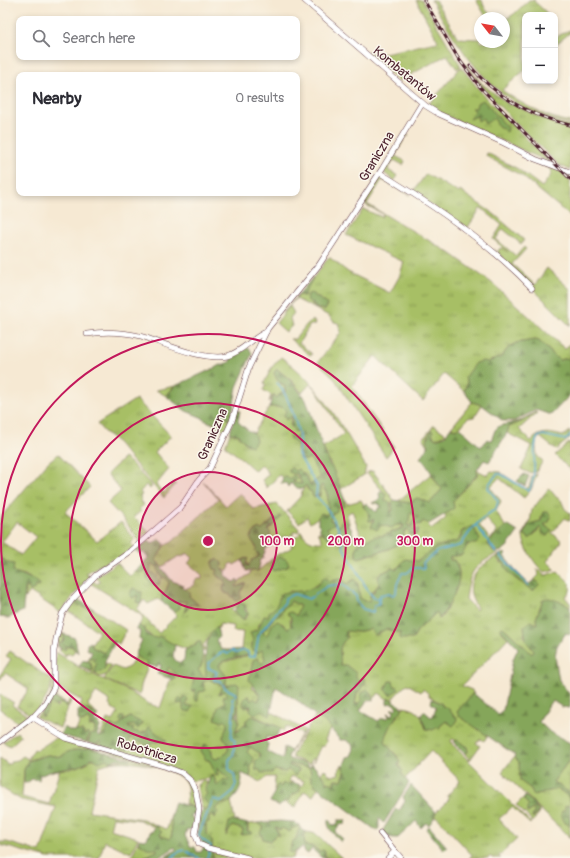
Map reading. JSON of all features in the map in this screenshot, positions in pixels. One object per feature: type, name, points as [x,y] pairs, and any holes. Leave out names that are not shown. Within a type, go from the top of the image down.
[{"type":"street","name":"Kombatantów","points":[[304,0],[422,104],[439,114],[504,143],[535,159],[570,172]]},
{"type":"street","name":"Graniczna","points":[[0,742],[32,717],[44,705],[54,687],[54,651],[62,614],[72,600],[96,575],[131,551],[181,507],[199,480],[210,468],[232,420],[249,367],[266,332],[280,311],[319,265],[380,173],[422,104]]},
{"type":"street","points":[[380,173],[414,194],[479,240],[532,288]]},
{"type":"street","points":[[87,334],[114,333],[136,335],[184,352],[227,356],[245,347],[266,332]]},
{"type":"street","name":"Robotnicza","points":[[32,717],[66,738],[164,766],[182,773],[190,780],[196,792],[199,815],[195,834],[199,844],[211,849],[248,858]]},
{"type":"street","points":[[380,833],[401,858]]},
{"type":"street","points":[[388,858],[395,851]]},
{"type":"green space","points":[[416,0],[422,0],[461,66],[457,69],[447,55],[399,81],[367,52],[375,55],[438,41]]},
{"type":"green space","points":[[431,0],[435,0],[458,38],[474,39],[474,48],[510,48],[510,16],[529,0],[535,0],[534,1],[546,12],[522,12],[522,73],[502,90],[534,110],[570,122],[570,124],[545,117],[523,107],[503,94],[472,62],[444,22]]},
{"type":"green space","points":[[476,0],[482,0],[488,12],[483,12]]},
{"type":"green space","points":[[570,30],[570,33],[558,43],[558,36]]},
{"type":"green space","points":[[466,64],[481,83],[510,105],[511,103],[539,117],[570,126],[570,170],[559,165],[510,117],[475,79],[465,65]]},
{"type":"green space","points":[[461,67],[485,97],[551,163],[438,112],[428,105]]},
{"type":"green space","points":[[483,100],[508,128],[507,132],[498,126],[494,118],[485,124],[483,118],[478,121],[477,116],[470,119],[475,111],[472,108],[476,108],[477,103]]},
{"type":"green space","points":[[405,134],[409,136],[406,136],[395,156],[405,161],[403,165],[394,160],[388,170],[398,176],[394,181],[382,171]]},
{"type":"green space","points":[[487,153],[518,169],[542,187],[551,175],[551,169],[529,160],[529,158],[546,166],[559,169],[570,181],[570,216],[522,176],[486,156]]},
{"type":"green space","points":[[426,174],[459,193],[460,191],[494,214],[524,240],[521,244],[503,229],[496,239],[516,256],[524,247],[526,249],[512,264],[535,285],[547,268],[570,289],[570,326],[493,249],[504,258],[498,252],[499,249],[502,248],[508,252],[493,239],[502,225],[481,208],[466,230],[413,192]]},
{"type":"green space","points":[[379,176],[410,195],[382,180],[367,204],[450,253],[492,283],[565,349],[570,343],[570,358],[559,360],[539,341],[535,340],[516,343],[509,347],[501,357],[488,362],[483,361],[467,383],[464,391],[444,374],[423,401],[375,356],[352,386],[394,447],[386,457],[334,378],[318,362],[341,332],[338,323],[334,322],[329,316],[296,299],[299,295],[305,294],[307,286],[329,257],[348,272],[390,293],[399,277],[404,262],[346,235],[363,209],[382,217],[383,214],[362,203]],"holes":[[[311,293],[328,305],[325,310],[315,308],[308,299]]]},
{"type":"green space","points":[[313,277],[304,296],[299,295],[282,314]]},
{"type":"green space","points":[[311,293],[328,305],[325,310],[315,308],[314,305],[307,300],[308,294]]},
{"type":"green space","points":[[290,306],[294,313],[290,318],[292,326],[286,332],[276,323]]},
{"type":"green space","points":[[312,320],[315,322],[314,325],[310,325],[299,343],[312,354],[311,356],[290,339],[295,339]]},
{"type":"green space","points":[[535,340],[539,341],[559,360],[570,358],[570,395],[551,415],[536,410],[514,421],[503,421],[482,405],[472,402],[464,391],[467,383],[465,378],[476,363],[483,361],[488,362],[501,357],[509,347],[516,343]]},
{"type":"green space","points":[[247,348],[250,349],[252,354],[237,387],[231,419],[229,421],[225,414],[219,422],[211,423],[186,411],[166,396],[175,386],[230,362],[230,359]]},
{"type":"green space","points":[[281,357],[295,368],[319,393],[339,421],[366,467],[364,475],[341,489],[323,447],[344,434],[315,389],[310,384],[302,393],[292,381],[277,369],[274,373],[281,384],[285,386],[285,393],[280,394],[276,398],[273,395],[269,402],[271,395],[263,390],[266,385],[264,383],[272,367]]},
{"type":"green space","points":[[277,369],[292,382],[306,400],[329,464],[333,469],[344,498],[344,506],[342,508],[337,506],[337,511],[332,514],[330,520],[335,523],[327,528],[332,536],[330,539],[320,531],[320,526],[318,524],[318,517],[321,513],[327,515],[328,512],[328,495],[322,485],[320,487],[320,496],[319,497],[318,494],[314,497],[306,485],[302,489],[294,487],[291,483],[288,487],[286,483],[281,483],[283,477],[287,476],[289,479],[294,475],[297,479],[295,481],[293,479],[294,483],[302,484],[297,473],[294,474],[289,472],[289,469],[292,468],[295,471],[298,469],[305,475],[310,485],[319,478],[323,481],[324,479],[320,477],[310,458],[305,460],[298,457],[300,454],[297,450],[298,445],[289,438],[290,436],[296,438],[298,434],[298,431],[295,432],[291,425],[292,416],[286,420],[284,414],[286,411],[282,407],[269,407],[274,394],[276,398],[281,393],[285,393],[285,386],[277,380],[274,373]]},
{"type":"green space","points":[[175,386],[166,396],[156,390]]},
{"type":"green space","points":[[136,399],[171,436],[155,452],[169,469],[156,485],[164,493],[174,482],[176,484],[164,498],[114,439],[107,435],[97,424]]},
{"type":"green space","points":[[472,402],[482,405],[474,417],[468,418],[459,429],[451,428]]},
{"type":"green space","points":[[269,407],[282,407],[292,416],[290,424],[299,434],[296,439],[293,437],[289,438],[298,445],[300,459],[305,460],[310,458],[320,477],[324,479],[323,482],[319,478],[310,485],[298,469],[295,472],[302,484],[294,484],[293,479],[297,479],[282,478],[279,475],[267,488],[262,480],[269,474],[261,464],[255,471],[225,446],[230,433],[239,435],[246,444],[255,439],[254,433]]},
{"type":"green space","points":[[236,410],[240,411],[238,422],[254,433],[256,441],[252,446],[246,444],[239,437],[239,435],[230,433]]},
{"type":"green space","points":[[536,412],[537,413],[519,429],[531,441],[542,434],[550,433],[563,436],[570,431],[570,438],[556,450],[540,437],[536,443],[537,456],[543,461],[536,472],[529,473],[521,469],[532,446],[507,433],[509,427],[523,421]]},
{"type":"green space","points":[[536,412],[523,421],[509,427],[507,433],[489,462],[484,460],[477,470],[477,475],[453,501],[454,508],[452,510],[429,524],[423,521],[421,524],[413,526],[410,525],[418,517],[410,512],[407,525],[414,530],[419,529],[416,535],[410,535],[408,529],[404,531],[403,537],[394,546],[359,558],[356,556],[356,547],[361,543],[368,539],[382,536],[403,528],[404,525],[396,525],[392,528],[382,525],[377,530],[371,527],[374,520],[372,519],[369,521],[368,511],[363,507],[366,503],[376,512],[379,507],[382,507],[377,503],[372,503],[380,499],[379,494],[381,491],[386,495],[385,501],[390,502],[391,513],[393,510],[392,502],[394,500],[409,503],[417,498],[430,503],[442,489],[426,464],[420,458],[429,446],[427,440],[431,430],[433,431],[432,434],[435,439],[445,436],[450,428],[460,428],[481,447],[487,439],[491,441],[495,430],[499,426],[519,421]]},
{"type":"green space","points":[[225,414],[226,417],[231,419],[226,431],[211,423],[219,422]]},
{"type":"green space","points":[[434,425],[446,434],[435,439],[431,430],[428,447],[423,439]]},
{"type":"green space","points":[[570,442],[570,470],[555,455]]},
{"type":"green space","points":[[58,454],[90,487],[65,512],[97,541],[121,522],[135,540],[131,543],[134,548],[116,560],[112,559],[86,573],[90,577],[73,596],[61,613],[30,592],[25,598],[25,588],[37,587],[38,583],[25,575],[13,572],[8,563],[0,558],[0,518],[48,462]],"holes":[[[17,522],[36,537],[21,555],[2,542]]]},
{"type":"green space","points":[[124,458],[131,463],[152,486],[150,489],[146,485],[140,492],[142,494],[140,497],[142,499],[140,501],[144,505],[139,509],[141,511],[134,517],[149,532],[139,541],[124,520],[108,503],[121,491],[107,474]]},
{"type":"green space","points":[[477,470],[487,475],[491,471],[500,472],[525,489],[529,487],[532,476],[537,474],[531,490],[524,498],[499,478],[490,487],[501,501],[496,511],[505,526],[491,541],[493,551],[498,553],[483,562],[474,571],[469,582],[466,599],[476,610],[477,608],[472,599],[470,590],[474,575],[486,563],[501,554],[497,558],[500,562],[505,564],[508,571],[514,577],[528,587],[538,582],[534,580],[539,575],[537,569],[546,575],[558,571],[570,583],[570,591],[565,597],[570,603],[570,608],[564,603],[543,599],[536,619],[537,624],[533,624],[525,630],[524,636],[534,651],[532,654],[503,627],[501,631],[508,638],[462,686],[472,690],[473,693],[457,712],[488,735],[484,741],[481,739],[476,743],[480,746],[470,760],[464,753],[468,752],[467,747],[453,739],[451,740],[452,744],[531,823],[530,824],[512,807],[499,819],[517,839],[499,856],[501,858],[492,858],[491,856],[488,858],[469,858],[472,855],[437,817],[434,818],[436,812],[449,799],[447,796],[460,781],[431,751],[405,779],[401,773],[397,756],[385,742],[388,730],[402,710],[402,707],[415,710],[423,719],[426,729],[438,728],[446,721],[453,726],[457,721],[453,715],[442,706],[442,704],[429,696],[429,694],[423,689],[421,692],[407,684],[394,697],[393,701],[390,698],[387,699],[379,693],[374,699],[371,693],[361,702],[355,704],[357,692],[363,686],[362,680],[359,680],[340,665],[340,648],[347,638],[346,631],[357,632],[370,629],[377,635],[385,629],[401,633],[400,638],[413,639],[417,631],[437,612],[440,619],[453,597],[459,577],[459,570],[454,560],[450,560],[450,557],[457,554],[468,545],[474,543],[475,528],[463,530],[458,541],[436,547],[422,559],[399,566],[396,570],[392,568],[380,574],[378,578],[379,584],[370,595],[371,598],[369,601],[364,601],[360,598],[358,585],[347,584],[341,579],[320,583],[304,592],[289,591],[274,610],[259,624],[258,629],[254,630],[251,649],[262,650],[265,659],[262,665],[258,658],[252,687],[260,695],[259,700],[251,701],[249,696],[247,697],[249,708],[251,706],[254,714],[263,710],[270,711],[305,730],[288,756],[302,734],[286,726],[283,731],[279,727],[254,716],[246,720],[245,726],[235,732],[239,722],[238,695],[234,684],[227,686],[219,694],[225,691],[228,694],[225,702],[217,711],[219,721],[225,720],[228,722],[223,737],[227,741],[228,751],[216,759],[212,757],[212,751],[201,753],[212,764],[216,775],[218,775],[217,768],[230,778],[228,781],[224,779],[217,786],[214,777],[193,781],[182,773],[93,746],[100,742],[119,750],[123,747],[128,750],[130,746],[129,738],[150,743],[167,740],[161,738],[154,731],[139,734],[132,731],[128,726],[134,725],[136,727],[143,724],[130,717],[117,727],[110,725],[103,736],[100,737],[107,719],[113,721],[118,713],[109,705],[110,701],[96,692],[88,703],[89,707],[94,711],[94,714],[80,706],[82,701],[59,688],[55,697],[65,702],[61,703],[51,696],[56,652],[85,671],[129,691],[147,703],[160,708],[170,680],[174,680],[175,675],[166,671],[169,667],[176,673],[195,680],[196,689],[194,698],[204,687],[203,682],[205,680],[198,670],[201,667],[203,656],[205,657],[207,678],[220,685],[220,663],[249,655],[241,649],[243,632],[233,631],[234,626],[220,624],[219,628],[217,627],[214,629],[203,646],[203,648],[205,647],[204,652],[200,647],[200,642],[187,649],[153,638],[139,625],[143,619],[141,615],[90,583],[92,580],[97,584],[100,581],[95,577],[117,563],[130,576],[136,570],[147,570],[150,574],[150,564],[158,567],[169,583],[165,593],[162,596],[162,602],[158,599],[148,604],[144,600],[137,609],[159,633],[177,615],[174,612],[180,608],[179,600],[187,602],[184,613],[192,604],[198,605],[189,596],[185,589],[194,585],[196,579],[202,579],[202,575],[188,563],[193,558],[187,553],[182,557],[179,556],[162,567],[156,560],[164,546],[172,542],[218,499],[203,481],[226,506],[240,493],[253,509],[277,504],[299,529],[298,532],[293,532],[293,536],[292,534],[288,537],[285,536],[268,547],[270,536],[268,530],[280,519],[274,519],[261,531],[256,530],[251,536],[259,555],[248,566],[246,558],[234,565],[232,563],[229,565],[230,567],[228,570],[218,570],[226,581],[223,589],[225,593],[240,592],[243,589],[244,584],[239,587],[235,586],[239,581],[250,574],[250,571],[258,571],[275,556],[291,548],[292,540],[300,534],[301,531],[305,537],[310,540],[323,542],[318,532],[322,533],[333,521],[329,520],[337,505],[343,502],[344,498],[347,504],[361,500],[364,505],[363,507],[368,510],[371,519],[373,518],[373,523],[377,530],[382,525],[405,525],[392,532],[363,542],[356,547],[356,556],[359,558],[394,546],[403,537],[404,531],[408,529],[410,535],[414,530],[407,524],[410,512],[418,517],[411,522],[413,526],[421,524],[423,520],[429,524],[428,525],[432,529],[446,518],[444,514],[452,510],[453,501],[477,476]],"holes":[[[352,511],[363,542],[357,542],[353,534],[344,543],[337,537],[341,521],[350,527],[347,514]],[[486,518],[497,532],[490,539],[479,525]],[[281,559],[284,567],[277,570],[273,569],[271,563]],[[240,603],[245,605],[248,615],[244,620],[231,610],[233,607],[237,608]]]},
{"type":"green space","points":[[373,471],[394,500],[392,502],[393,510],[391,513],[385,502],[386,495],[367,474],[368,472]]},
{"type":"green space","points":[[431,474],[442,489],[430,503],[417,498],[410,503],[398,501]]},
{"type":"green space","points":[[524,474],[529,476],[525,486],[517,481]]},
{"type":"green space","points":[[305,485],[307,489],[317,496],[318,493],[320,496],[321,485],[328,495],[328,512],[327,515],[320,516],[310,523],[307,517],[299,523],[287,511],[300,497]]},
{"type":"green space","points":[[549,488],[556,497],[561,500],[565,509],[570,513],[570,521],[565,518],[552,533],[562,541],[547,561],[555,569],[545,572],[538,566],[531,556],[523,539],[523,535],[525,534],[526,536],[535,534],[540,527],[542,529],[546,526],[545,523],[549,522],[541,516],[541,521],[529,524],[523,533],[530,521],[532,510]]},
{"type":"green space","points":[[543,512],[548,512],[551,517],[549,522],[545,523],[545,526],[552,530],[547,536],[542,533],[542,529],[540,527],[531,538],[528,538],[525,534],[523,535],[529,524],[541,521]]},
{"type":"green space","points":[[280,516],[281,518],[268,530],[270,532],[270,539],[263,558],[259,561],[260,564],[258,571],[246,571],[242,560],[248,558],[246,563],[248,566],[253,559],[259,556],[255,551],[257,548],[250,538],[258,528],[262,530],[274,519],[276,520]]},
{"type":"green space","points":[[344,519],[348,523],[348,526],[352,529],[353,535],[342,545],[338,538],[337,532]]},
{"type":"green space","points":[[507,525],[518,532],[507,547],[500,552],[493,551],[487,543]]},
{"type":"green space","points":[[473,526],[480,540],[476,544],[468,544],[462,555],[450,557],[450,560],[454,560],[457,567],[459,579],[446,610],[439,619],[437,612],[417,631],[413,639],[400,639],[401,633],[386,629],[375,635],[370,629],[356,632],[346,631],[347,638],[340,648],[340,665],[346,665],[356,673],[356,677],[359,680],[364,678],[366,684],[363,684],[360,691],[357,692],[355,704],[361,702],[361,694],[367,689],[374,699],[373,701],[368,700],[360,710],[378,721],[382,718],[388,718],[389,716],[387,713],[393,715],[394,712],[391,709],[395,709],[397,707],[392,703],[387,704],[387,700],[389,698],[402,707],[402,710],[393,721],[385,740],[400,761],[398,765],[403,771],[401,773],[409,783],[384,823],[379,818],[379,828],[377,831],[317,787],[311,780],[310,768],[291,764],[290,766],[299,769],[295,776],[288,769],[286,772],[275,770],[272,773],[261,773],[259,769],[256,771],[255,761],[261,757],[259,753],[250,747],[247,752],[253,758],[253,762],[250,765],[250,777],[241,773],[242,783],[235,798],[221,804],[215,809],[218,812],[215,818],[212,814],[209,816],[209,822],[206,823],[206,834],[212,840],[213,858],[163,858],[176,850],[175,847],[158,858],[141,858],[157,851],[157,849],[147,848],[138,842],[139,839],[147,839],[150,832],[153,831],[155,825],[158,826],[158,829],[162,832],[160,834],[163,838],[170,839],[172,834],[171,815],[175,802],[197,809],[196,815],[192,814],[191,816],[194,820],[193,827],[190,830],[187,829],[185,836],[191,847],[195,847],[197,852],[201,852],[205,845],[199,839],[197,825],[201,812],[208,805],[203,798],[207,794],[205,791],[211,774],[214,777],[217,786],[224,779],[228,781],[229,779],[217,768],[218,775],[216,775],[209,760],[206,760],[200,751],[205,744],[209,746],[212,757],[216,759],[228,751],[229,748],[227,741],[223,737],[228,722],[225,720],[222,722],[215,719],[218,707],[225,702],[223,698],[224,696],[226,697],[227,694],[224,691],[218,694],[223,686],[236,683],[239,685],[237,716],[239,722],[235,732],[239,731],[243,725],[245,726],[246,720],[252,716],[279,727],[281,729],[275,738],[266,737],[266,742],[269,745],[266,751],[283,759],[284,747],[291,751],[288,757],[289,759],[305,763],[310,767],[312,764],[324,777],[327,784],[328,782],[334,784],[334,780],[342,780],[345,772],[343,768],[347,757],[351,756],[354,749],[352,744],[346,740],[340,740],[324,721],[318,718],[301,703],[276,687],[270,716],[263,711],[254,714],[250,710],[251,706],[245,708],[243,703],[244,699],[249,696],[251,701],[254,698],[257,701],[259,700],[260,695],[249,680],[253,660],[257,658],[262,664],[265,659],[262,650],[258,653],[251,649],[253,640],[250,633],[258,629],[264,616],[268,616],[269,612],[278,602],[280,594],[309,589],[314,587],[323,578],[327,578],[330,581],[341,579],[347,584],[354,579],[358,584],[360,598],[364,601],[369,601],[371,592],[373,593],[379,584],[378,578],[380,574],[392,568],[396,570],[405,559],[418,561],[436,547],[458,541],[461,537],[461,532]],"holes":[[[291,601],[300,606],[297,616],[291,612],[287,613],[291,617],[291,626],[288,629],[278,621],[273,623],[267,635],[264,634],[262,631],[267,628],[271,621],[281,614],[284,607],[288,606]]]},
{"type":"green space","points":[[159,539],[164,543],[164,546],[156,560],[172,581],[184,585],[183,588],[190,592],[189,596],[198,604],[190,605],[184,613],[186,607],[185,604],[187,602],[178,601],[180,608],[174,612],[162,602],[162,595],[165,593],[169,583],[165,577],[161,579],[162,575],[159,574],[158,567],[149,565],[151,567],[150,573],[154,573],[160,581],[159,585],[153,584],[149,581],[147,578],[147,570],[139,573],[136,571],[148,558],[143,552],[139,554],[135,551],[148,541],[153,544]]},
{"type":"green space","points":[[503,553],[506,554],[504,556],[514,569],[529,584],[534,580],[538,582],[539,585],[533,591],[511,575],[505,567],[505,564],[497,558]]},
{"type":"green space","points":[[279,557],[286,559],[289,564],[287,567],[274,571],[271,568],[273,565],[271,562]]},
{"type":"green space","points":[[0,558],[8,563],[14,564],[13,572],[36,580],[39,585],[38,587],[35,586],[35,589],[30,591],[28,587],[25,588],[23,611],[8,618],[0,617]]},
{"type":"green space","points":[[218,559],[222,563],[221,568],[226,571],[226,576],[234,582],[237,579],[239,583],[235,586],[236,587],[246,583],[240,592],[241,598],[236,601],[231,595],[225,593],[223,589],[226,581],[218,577],[216,574],[218,570],[214,569],[212,564],[214,560]]},
{"type":"green space","points":[[133,588],[138,590],[139,593],[141,591],[142,592],[141,604],[136,602],[138,595],[133,598],[129,595]]},
{"type":"green space","points":[[75,598],[94,609],[88,609],[73,602]]},
{"type":"green space","points":[[549,598],[564,603],[570,608],[570,635],[566,633],[557,646],[555,656],[559,680],[570,695],[570,708],[562,707],[553,701],[550,703],[539,722],[550,732],[570,743],[570,759],[553,782],[570,793],[570,801],[568,796],[558,789],[533,795],[531,789],[520,781],[519,762],[514,757],[515,755],[459,716],[457,712],[473,693],[498,714],[503,710],[513,659],[518,648],[501,630],[501,628],[503,627],[532,654],[534,651],[526,641],[524,627],[530,621],[537,624],[536,619],[543,599]]},
{"type":"green space","points":[[291,601],[300,606],[297,616],[287,614],[291,617],[291,626],[288,629],[282,623],[273,627],[267,635],[264,634],[262,631],[284,607],[288,606]]},
{"type":"green space","points":[[73,602],[88,609],[94,609],[126,630],[119,644],[114,641],[104,653],[92,647],[92,643],[99,632],[67,610]]},
{"type":"green space","points":[[240,603],[245,605],[245,611],[249,614],[245,616],[244,620],[234,611]]},
{"type":"green space","points":[[139,625],[142,628],[145,628],[146,633],[151,637],[157,638],[159,636],[175,645],[173,656],[175,660],[180,663],[184,660],[185,650],[196,645],[197,642],[201,642],[203,660],[201,667],[198,670],[207,681],[203,682],[205,691],[199,692],[198,700],[196,701],[194,698],[196,689],[192,692],[191,690],[194,680],[178,676],[169,667],[167,671],[175,675],[174,680],[157,674],[161,666],[159,664],[157,667],[147,665],[148,662],[143,661],[135,655],[142,640],[139,638],[140,631],[136,628]]},
{"type":"green space","points":[[217,627],[219,637],[216,640],[221,649],[243,650],[247,651],[249,655],[220,663],[219,666],[226,676],[226,684],[220,685],[206,678],[205,658],[207,643],[212,631]]},
{"type":"green space","points":[[59,632],[64,634],[64,638],[60,646],[66,648],[63,644],[72,646],[75,651],[72,654],[66,654],[66,656],[59,650],[61,649],[57,646]]},
{"type":"green space","points":[[64,634],[75,638],[78,653],[72,646],[67,647],[63,644],[66,648],[65,650],[58,646],[58,643],[61,643],[64,640]]},
{"type":"green space","points":[[112,641],[115,642],[105,661],[105,668],[101,672],[95,673],[95,666],[97,664],[94,661],[95,658],[89,658],[92,652],[87,649],[87,644],[91,642],[92,647],[104,653]]},
{"type":"green space","points":[[10,651],[52,680],[45,700],[32,716],[17,706],[29,689],[5,673],[0,680],[0,675],[11,659],[6,656]]},
{"type":"green space","points":[[136,656],[149,662],[141,686],[140,695],[104,679],[113,666],[123,670],[130,666]]},
{"type":"green space","points":[[89,658],[95,658],[97,664],[95,673],[106,666],[106,663],[111,666],[106,675],[100,677],[84,668],[91,671],[91,662],[87,661]]},
{"type":"green space","points":[[83,660],[90,662],[93,671],[79,666]]},
{"type":"green space","points":[[389,681],[393,681],[394,687],[397,686],[399,689],[390,695],[385,690]]},
{"type":"green space","points":[[0,694],[14,703],[12,705],[29,717],[21,725],[0,709]]},
{"type":"green space","points":[[51,696],[67,704],[67,707],[60,703],[55,706],[50,702],[45,714],[41,717],[42,710]]},
{"type":"green space","points":[[184,697],[188,699],[186,706],[193,706],[190,712],[183,710],[183,703],[177,704],[179,698],[183,701]]},
{"type":"green space","points":[[432,699],[448,708],[454,716],[457,717],[456,723],[453,726],[446,721],[440,726],[439,729],[437,727],[433,730],[426,729],[421,716],[424,711],[431,717],[433,716],[436,707],[431,703]]},
{"type":"green space","points":[[69,700],[71,701],[60,728],[36,717],[42,710],[41,716],[50,702],[57,707],[60,703],[67,707]]},
{"type":"green space","points":[[84,708],[91,711],[92,714],[94,712],[98,715],[94,722],[99,723],[100,727],[97,735],[99,737],[103,736],[109,725],[117,727],[122,723],[120,720],[121,717],[124,717],[123,722],[130,717],[143,723],[138,729],[134,725],[128,726],[129,728],[134,728],[132,731],[138,732],[139,734],[146,732],[149,727],[167,741],[155,741],[147,746],[142,742],[136,742],[132,738],[129,738],[130,746],[128,750],[123,748],[118,752],[101,746],[101,742],[97,743],[98,745],[88,743],[91,734],[95,734],[95,727],[91,725],[89,728],[90,720],[87,719],[82,722],[78,720],[78,711]]},
{"type":"green space","points":[[315,716],[325,721],[331,727],[325,740],[327,741],[323,747],[321,746],[313,763],[314,759],[312,758],[310,764],[293,758],[292,755]]},
{"type":"green space","points":[[87,719],[90,720],[91,727],[91,725],[95,727],[95,733],[88,740],[88,743],[85,742],[87,733],[85,735],[76,731],[80,721],[83,722]]},
{"type":"green space","points":[[64,727],[71,731],[83,731],[85,735],[87,733],[89,735],[86,742],[60,735]]},
{"type":"green space","points":[[17,732],[21,736],[10,746],[3,742]]},
{"type":"green space","points":[[57,737],[99,750],[89,748],[80,751],[73,750],[62,757],[48,755],[28,760],[24,770],[22,797],[49,804],[60,769],[70,769],[87,763],[89,759],[108,759],[109,762],[131,759],[173,771],[187,781],[194,793],[197,809],[185,804],[187,791],[186,783],[181,777],[171,772],[145,764],[117,762],[106,764],[99,767],[89,811],[143,819],[155,825],[154,827],[140,820],[113,817],[110,829],[138,838],[131,853],[105,841],[99,858],[48,858],[0,845],[0,842],[7,842],[40,852],[56,807],[21,800],[0,787],[0,758],[8,764],[10,764],[11,761],[18,760],[23,756],[28,759],[34,749],[37,750]]},
{"type":"green space","points":[[457,740],[467,747],[468,752],[466,754],[454,741]]},
{"type":"green space","points":[[250,747],[260,753],[260,772],[272,772],[275,770],[284,772],[287,769],[294,773],[299,771],[299,769],[290,766],[291,764],[310,768],[310,777],[318,788],[313,796],[304,791],[295,808],[284,802],[296,793],[304,781],[291,776],[289,781],[295,783],[286,784],[274,791],[275,777],[267,777],[260,782],[250,777],[251,774],[247,752]]},
{"type":"green space","points":[[89,748],[131,759],[130,761],[117,759],[109,762],[107,759],[99,762],[93,758],[72,768],[42,775],[40,774],[39,780],[32,779],[27,783],[24,783],[24,770],[28,761],[48,755],[62,757],[70,751]]},
{"type":"green space","points":[[514,757],[519,762],[521,781],[531,789],[533,795],[558,789],[568,796],[570,801],[570,838],[502,772]]},
{"type":"green space","points":[[570,759],[570,793],[553,782]]},
{"type":"green space","points":[[342,765],[345,772],[342,780],[334,784],[325,782],[324,777],[321,774],[324,769],[331,776],[339,774],[338,771]]},
{"type":"green space","points":[[202,781],[207,782],[205,787],[207,794],[204,797],[208,805],[206,809],[202,809],[197,785]]},
{"type":"green space","points":[[295,783],[300,785],[300,791],[291,796],[289,801],[285,801],[280,806],[270,802],[278,784],[281,787],[282,784]]},
{"type":"green space","points":[[411,785],[436,812],[434,818],[429,825],[426,823],[421,828],[416,821],[398,838],[388,837],[385,835],[383,830],[396,808],[399,811],[405,801],[403,797]]},
{"type":"green space","points":[[525,796],[534,803],[538,811],[533,818],[534,808],[527,813],[527,808],[529,806],[523,798]]},
{"type":"green space","points":[[523,798],[529,805],[528,813],[534,808],[535,810],[532,818],[538,812],[536,806],[540,810],[533,822],[516,805]]},
{"type":"green space","points":[[231,801],[235,821],[232,820],[226,836],[232,826],[242,829],[243,833],[248,832],[248,824],[257,823],[264,827],[263,839],[270,841],[276,835],[279,835],[275,827],[291,828],[299,824],[300,828],[296,839],[291,844],[293,853],[297,849],[299,850],[295,853],[293,858],[249,858],[212,849],[212,840],[206,834],[206,823],[209,822],[209,816],[221,804]]},
{"type":"green space","points":[[565,806],[570,806],[570,825],[565,823],[561,815],[562,811],[565,811]]},
{"type":"green space","points":[[171,815],[172,834],[170,839],[163,838],[157,829],[158,826],[167,829]]},
{"type":"green space","points":[[232,820],[248,824],[247,831],[252,832],[251,834],[241,835],[243,831],[242,829],[232,826],[226,836],[229,822]]},
{"type":"green space","points":[[328,820],[330,820],[331,824],[335,825],[338,823],[338,820],[346,820],[345,824],[340,825],[335,832],[343,839],[341,842],[328,826]]},
{"type":"green space","points":[[280,821],[294,822],[298,825],[298,827],[292,828],[290,832],[282,828],[280,830],[275,827],[279,835],[276,835],[270,841],[263,839],[260,832],[264,827],[257,823]]},
{"type":"green space","points":[[429,826],[447,847],[444,850],[426,829]]},
{"type":"green space","points":[[300,828],[306,833],[304,836],[305,846],[312,846],[319,852],[322,850],[325,851],[325,857],[328,858],[322,858],[312,849],[308,854],[305,852],[303,847],[293,853],[289,852]]},
{"type":"green space","points":[[303,831],[316,834],[342,858],[328,858],[314,847],[305,846],[304,836],[306,833]]},
{"type":"green space","points":[[138,842],[157,849],[157,851],[144,858],[131,858]]},
{"type":"green space","points":[[212,852],[237,858],[213,858]]},
{"type":"waterway","points":[[277,383],[281,387],[292,410],[299,436],[298,454],[317,486],[316,496],[325,506],[338,527],[343,541],[343,547],[369,592],[374,598],[381,598]]},
{"type":"waterway","points":[[206,858],[211,846],[198,836],[213,799],[221,802],[231,794],[236,784],[234,775],[229,769],[229,760],[233,755],[235,741],[231,737],[234,707],[232,699],[237,694],[225,688],[221,681],[214,680],[217,672],[208,668],[209,663],[219,654],[224,652],[228,654],[232,650],[236,653],[244,650],[248,652],[249,657],[255,656],[259,634],[285,602],[285,598],[294,594],[309,599],[327,586],[342,584],[356,596],[357,602],[363,609],[373,612],[374,606],[379,603],[380,595],[389,593],[393,595],[396,593],[397,584],[402,573],[407,573],[413,568],[424,568],[423,563],[438,551],[461,545],[476,525],[485,516],[496,509],[498,501],[488,488],[489,484],[497,474],[501,474],[529,491],[532,485],[535,447],[538,437],[543,435],[566,440],[570,435]]},
{"type":"waterway","points":[[476,525],[496,552]]},
{"type":"waterway","points":[[500,555],[528,585]]},
{"type":"waterway","points":[[172,858],[176,853],[184,850],[199,858]]},
{"type":"railway","points":[[424,0],[458,58],[480,87],[570,179]]},
{"type":"railway","points":[[470,66],[491,87],[515,104],[528,111],[570,125]]}]
